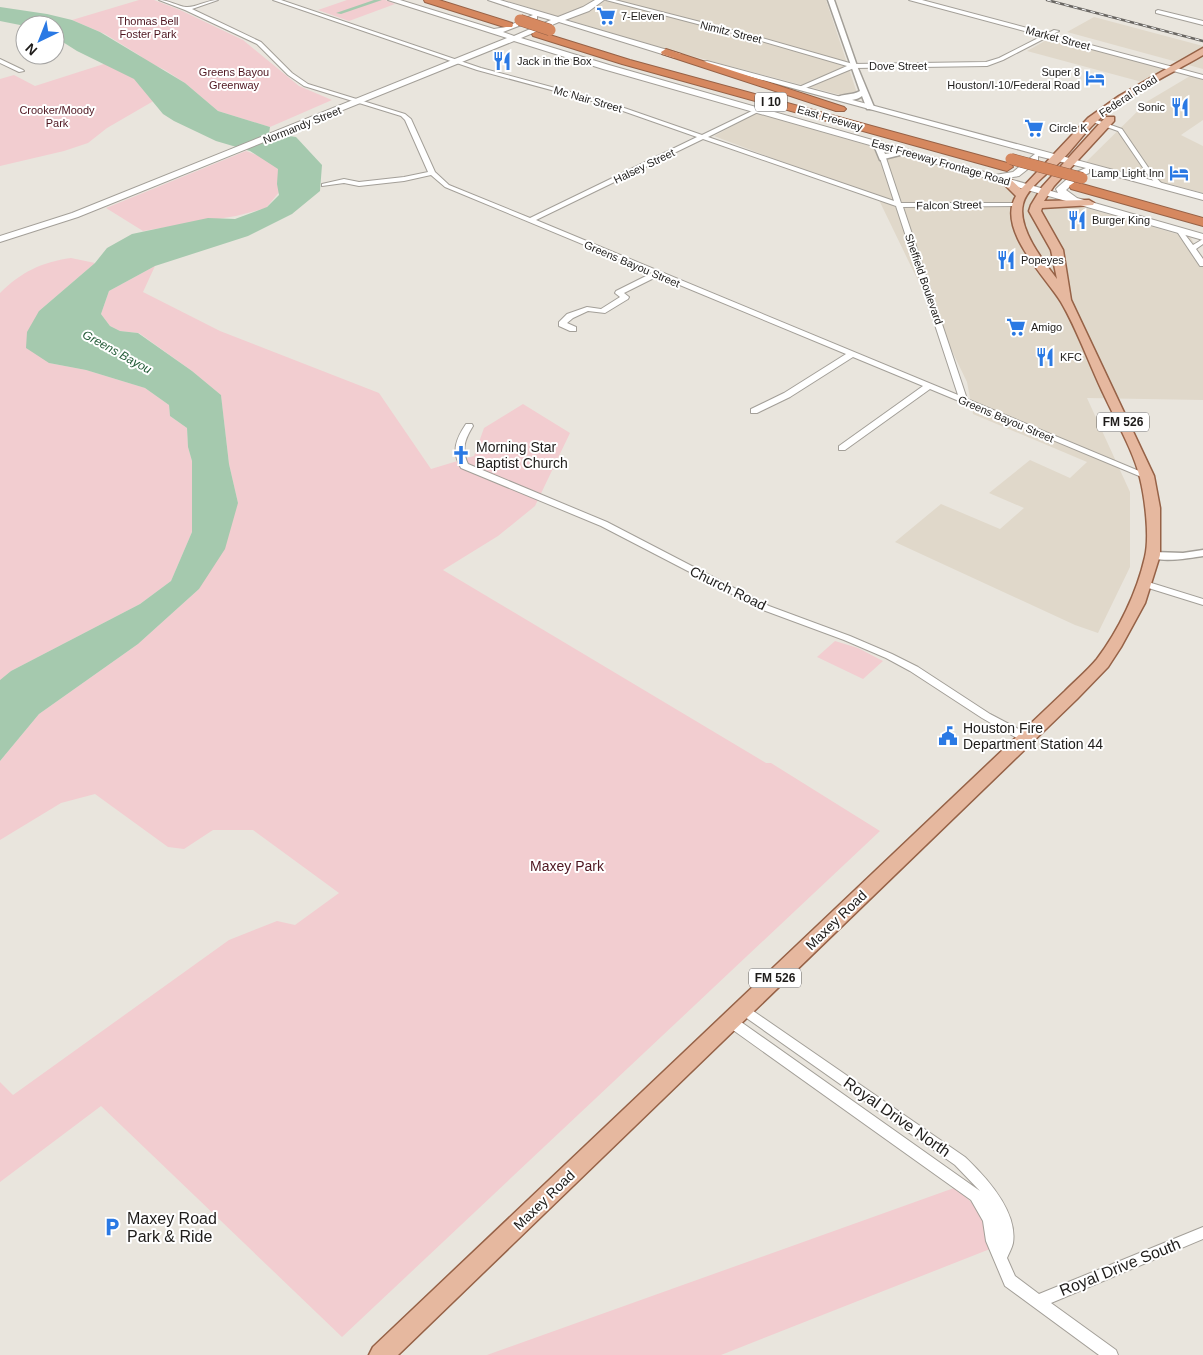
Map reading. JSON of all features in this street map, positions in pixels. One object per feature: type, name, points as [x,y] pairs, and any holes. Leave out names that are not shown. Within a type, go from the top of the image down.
[{"type":"highway","name":"East Freeway","points":[[429,0],[505,30],[537,34],[626,62],[1007,169],[1078,182],[1203,211]]},
{"type":"highway","name":"East Freeway","points":[[455,0],[550,30],[894,127],[1007,169]]},
{"type":"highway","points":[[666,52],[894,127]]},
{"type":"highway","points":[[606,67],[663,79],[915,142]]},
{"type":"highway","name":"East Freeway","points":[[1078,182],[1203,223]]},
{"type":"main road","name":"East Freeway Frontage Road","points":[[392,0],[493,32],[505,30],[513,39],[606,67],[991,176],[1007,169]]},
{"type":"main road","points":[[492,0],[666,52],[1203,197]]},
{"type":"main road","name":"Normandy Street","points":[[0,232],[66,210],[348,99],[450,58],[505,30],[599,0]]},
{"type":"main road","name":"Normandy Street","points":[[0,239],[75,215],[216,160],[586,9],[599,0]]},
{"type":"main road","name":"Market Street","points":[[913,0],[1047,36],[1187,69]]},
{"type":"main road","name":"Market Street","points":[[937,0],[1056,31],[1187,69],[1203,77]]},
{"type":"main road","points":[[493,32],[508,29],[532,19],[535,15],[532,12]]},
{"type":"main road","points":[[527,43],[526,41],[530,37],[555,26],[568,23]]},
{"type":"main road","name":"Federal Road","points":[[1036,208],[1043,190],[1072,162],[1105,124],[1125,108],[1187,69],[1203,51]]},
{"type":"main road","name":"Federal Road","points":[[1020,199],[1092,120],[1122,98],[1203,62]]},
{"type":"main road","points":[[991,176],[1016,174],[1035,159],[1030,150]]},
{"type":"main road","points":[[1007,169],[1020,199],[1036,208],[1054,203],[1090,204]]},
{"type":"main road","points":[[1073,199],[1063,193],[1062,188],[1082,172],[1104,170]]},
{"type":"main road","name":"East Freeway Frontage Road","points":[[1020,199],[1043,190],[1203,237]]},
{"type":"main road","name":"FM 526","points":[[1020,199],[1018,223],[1023,235],[1033,256],[1067,302],[1147,476],[1153,508],[1153,555]]},
{"type":"main road","name":"FM 526","points":[[1036,208],[1057,250],[1067,302]]},
{"type":"main road","points":[[1023,235],[1049,235]]},
{"type":"main road","points":[[1043,270],[1062,270]]},
{"type":"main road","name":"Maxey Road","points":[[381,1355],[1102,663],[1122,634],[1145,584],[1153,555]]},
{"type":"street","name":"Greens Bayou Street","points":[[162,0],[259,43],[290,74],[306,85],[395,112],[408,119],[432,173],[447,186],[1147,476]]},
{"type":"street","points":[[186,9],[215,0]]},
{"type":"street","name":"Mc Nair Street","points":[[276,0],[496,74],[605,103],[899,205]]},
{"type":"street","name":"Nimitz Street","points":[[609,0],[753,37],[852,66]]},
{"type":"street","points":[[831,0],[852,66],[870,107]]},
{"type":"street","points":[[1158,12],[1203,23]]},
{"type":"street","name":"Dove Street","points":[[852,66],[987,64],[1001,59],[1056,31]]},
{"type":"street","points":[[0,61],[21,71]]},
{"type":"street","points":[[801,88],[852,66]]},
{"type":"street","points":[[840,98],[856,97],[863,92]]},
{"type":"street","name":"Halsey Street","points":[[529,221],[758,110]]},
{"type":"street","points":[[1092,120],[1120,130],[1150,174],[1160,185]]},
{"type":"street","name":"Sheffield Boulevard","points":[[877,143],[964,401]]},
{"type":"street","points":[[883,158],[893,154],[908,152]]},
{"type":"street","points":[[346,189],[359,184],[404,179],[432,173]]},
{"type":"street","points":[[1138,179],[1150,174]]},
{"type":"street","points":[[324,185],[344,181],[359,184]]},
{"type":"street","name":"Falcon Street","points":[[899,205],[998,204],[1020,199]]},
{"type":"street","points":[[1178,229],[1203,264]]},
{"type":"street","points":[[1193,248],[1203,241]]},
{"type":"street","points":[[573,329],[562,324],[570,316],[588,309],[602,311],[625,297],[619,293],[656,274]]},
{"type":"street","points":[[754,411],[787,395],[852,354]]},
{"type":"street","points":[[842,448],[929,386]]},
{"type":"street","name":"Church Road","points":[[469,426],[459,440],[459,456],[464,466],[604,524],[766,608],[847,638],[888,656],[914,669],[986,716],[1026,738]]},
{"type":"street","points":[[1153,555],[1183,556],[1203,553]]},
{"type":"street","points":[[1145,584],[1203,602]]},
{"type":"street","name":"Royal Drive North","points":[[736,1015],[853,1087],[960,1161],[979,1178],[1000,1211],[1006,1242],[1001,1256]]},
{"type":"street","name":"Royal Drive North","points":[[736,1015],[841,1100],[976,1196],[990,1221],[994,1241],[1010,1281],[1111,1355]]},
{"type":"street","points":[[841,1100],[853,1087]]},
{"type":"street","name":"Royal Drive South","points":[[1037,1302],[1203,1233]]},
{"type":"shaded area","points":[[504,0],[826,0],[857,93],[844,96],[650,45]]},
{"type":"shaded area","points":[[1094,17],[1203,46],[1203,69],[1067,32]]},
{"type":"shaded area","points":[[1050,38],[1165,69],[1142,82],[1027,51]]},
{"type":"shaded area","points":[[1190,76],[1203,80],[1203,120],[1181,135],[1203,146],[1203,193],[1086,162],[1148,101]]},
{"type":"shaded area","points":[[756,113],[1191,238],[1203,260],[1203,400],[1087,398],[1130,492],[1130,567],[1098,633],[1075,625],[895,542],[941,504],[1000,529],[1024,508],[989,493],[1030,460],[1070,478],[1087,462],[973,414],[967,382],[878,198],[714,136]]},
{"type":"green space","name":"Greens Bayou Greenway","points":[[139,0],[154,0],[180,10],[243,40],[299,86],[332,100],[270,127],[218,111],[185,83],[165,70],[148,62],[105,34],[72,20]]},
{"type":"green space","points":[[347,0],[385,0],[395,4],[349,21],[318,10]]},
{"type":"green space","name":"Crooker/Moody Park","points":[[107,63],[132,76],[157,99],[107,128],[88,143],[64,151],[0,166],[0,79],[14,75],[35,86]]},
{"type":"green space","points":[[246,151],[272,161],[290,179],[266,208],[236,216],[143,231],[106,208]]},
{"type":"green space","points":[[71,258],[95,263],[39,311],[49,363],[86,370],[145,388],[169,405],[170,416],[187,428],[188,447],[192,461],[192,532],[171,581],[140,604],[11,671],[0,680],[0,293],[16,279],[32,269],[51,262]]},
{"type":"green space","name":"Maxey Park","points":[[155,266],[143,292],[220,331],[379,393],[431,469],[474,456],[484,428],[523,404],[570,433],[535,506],[498,536],[443,570],[766,763],[771,763],[880,831],[342,1337],[101,1106],[0,1182],[0,1082],[13,1095],[229,940],[277,921],[295,925],[339,893],[253,830],[213,830],[184,849],[168,847],[95,794],[61,803],[0,840],[0,761],[39,714],[138,644],[199,589],[238,503],[229,464],[221,395],[192,371],[139,333],[120,331],[110,326],[101,314],[109,291]]},
{"type":"green space","points":[[835,641],[858,648],[883,661],[863,679],[817,657]]},
{"type":"green space","points":[[954,1188],[970,1201],[980,1214],[990,1249],[721,1355],[487,1355]]},
{"type":"water","points":[[0,7],[51,15],[15,15],[15,24],[0,21]]},
{"type":"water","name":"Greens Bayou","points":[[65,18],[100,32],[185,83],[218,111],[270,127],[269,133],[296,137],[322,165],[320,191],[292,214],[248,236],[155,266],[109,291],[101,314],[110,326],[120,331],[138,333],[192,371],[221,395],[229,464],[238,503],[225,549],[199,589],[138,644],[39,714],[0,761],[0,680],[11,671],[140,604],[171,581],[192,532],[192,461],[188,447],[187,428],[170,416],[169,405],[145,388],[86,370],[49,363],[26,348],[27,332],[39,311],[95,263],[107,248],[132,234],[208,218],[235,219],[267,207],[279,195],[277,184],[278,169],[250,151],[216,141],[174,121],[163,114],[134,79],[65,43]]},
{"type":"waterway","points":[[339,13],[379,0]]},
{"type":"railway","points":[[1047,0],[1203,41]]},
{"type":"place","name":"7-Eleven","points":[[606,16]]},
{"type":"place","name":"Jack in the Box","points":[[502,61]]},
{"type":"place","name":"Super 8 Houston/I-10/Federal Road","points":[[1095,78]]},
{"type":"place","name":"Sonic","points":[[1180,107]]},
{"type":"place","name":"Circle K","points":[[1034,128]]},
{"type":"place","name":"Lamp Light Inn","points":[[1179,173]]},
{"type":"place","name":"Burger King","points":[[1077,220]]},
{"type":"place","name":"Popeyes","points":[[1006,260]]},
{"type":"place","name":"Amigo","points":[[1016,327]]},
{"type":"place","name":"KFC","points":[[1045,357]]},
{"type":"place","name":"Morning Star Baptist Church","points":[[461,455]]},
{"type":"place","name":"Houston Fire Department Station 44","points":[[948,736]]},
{"type":"place","name":"Maxey Road Park & Ride","points":[[112,1227]]},
{"type":"park label","name":"Thomas Bell Foster Park","points":[[148,27]]}]
